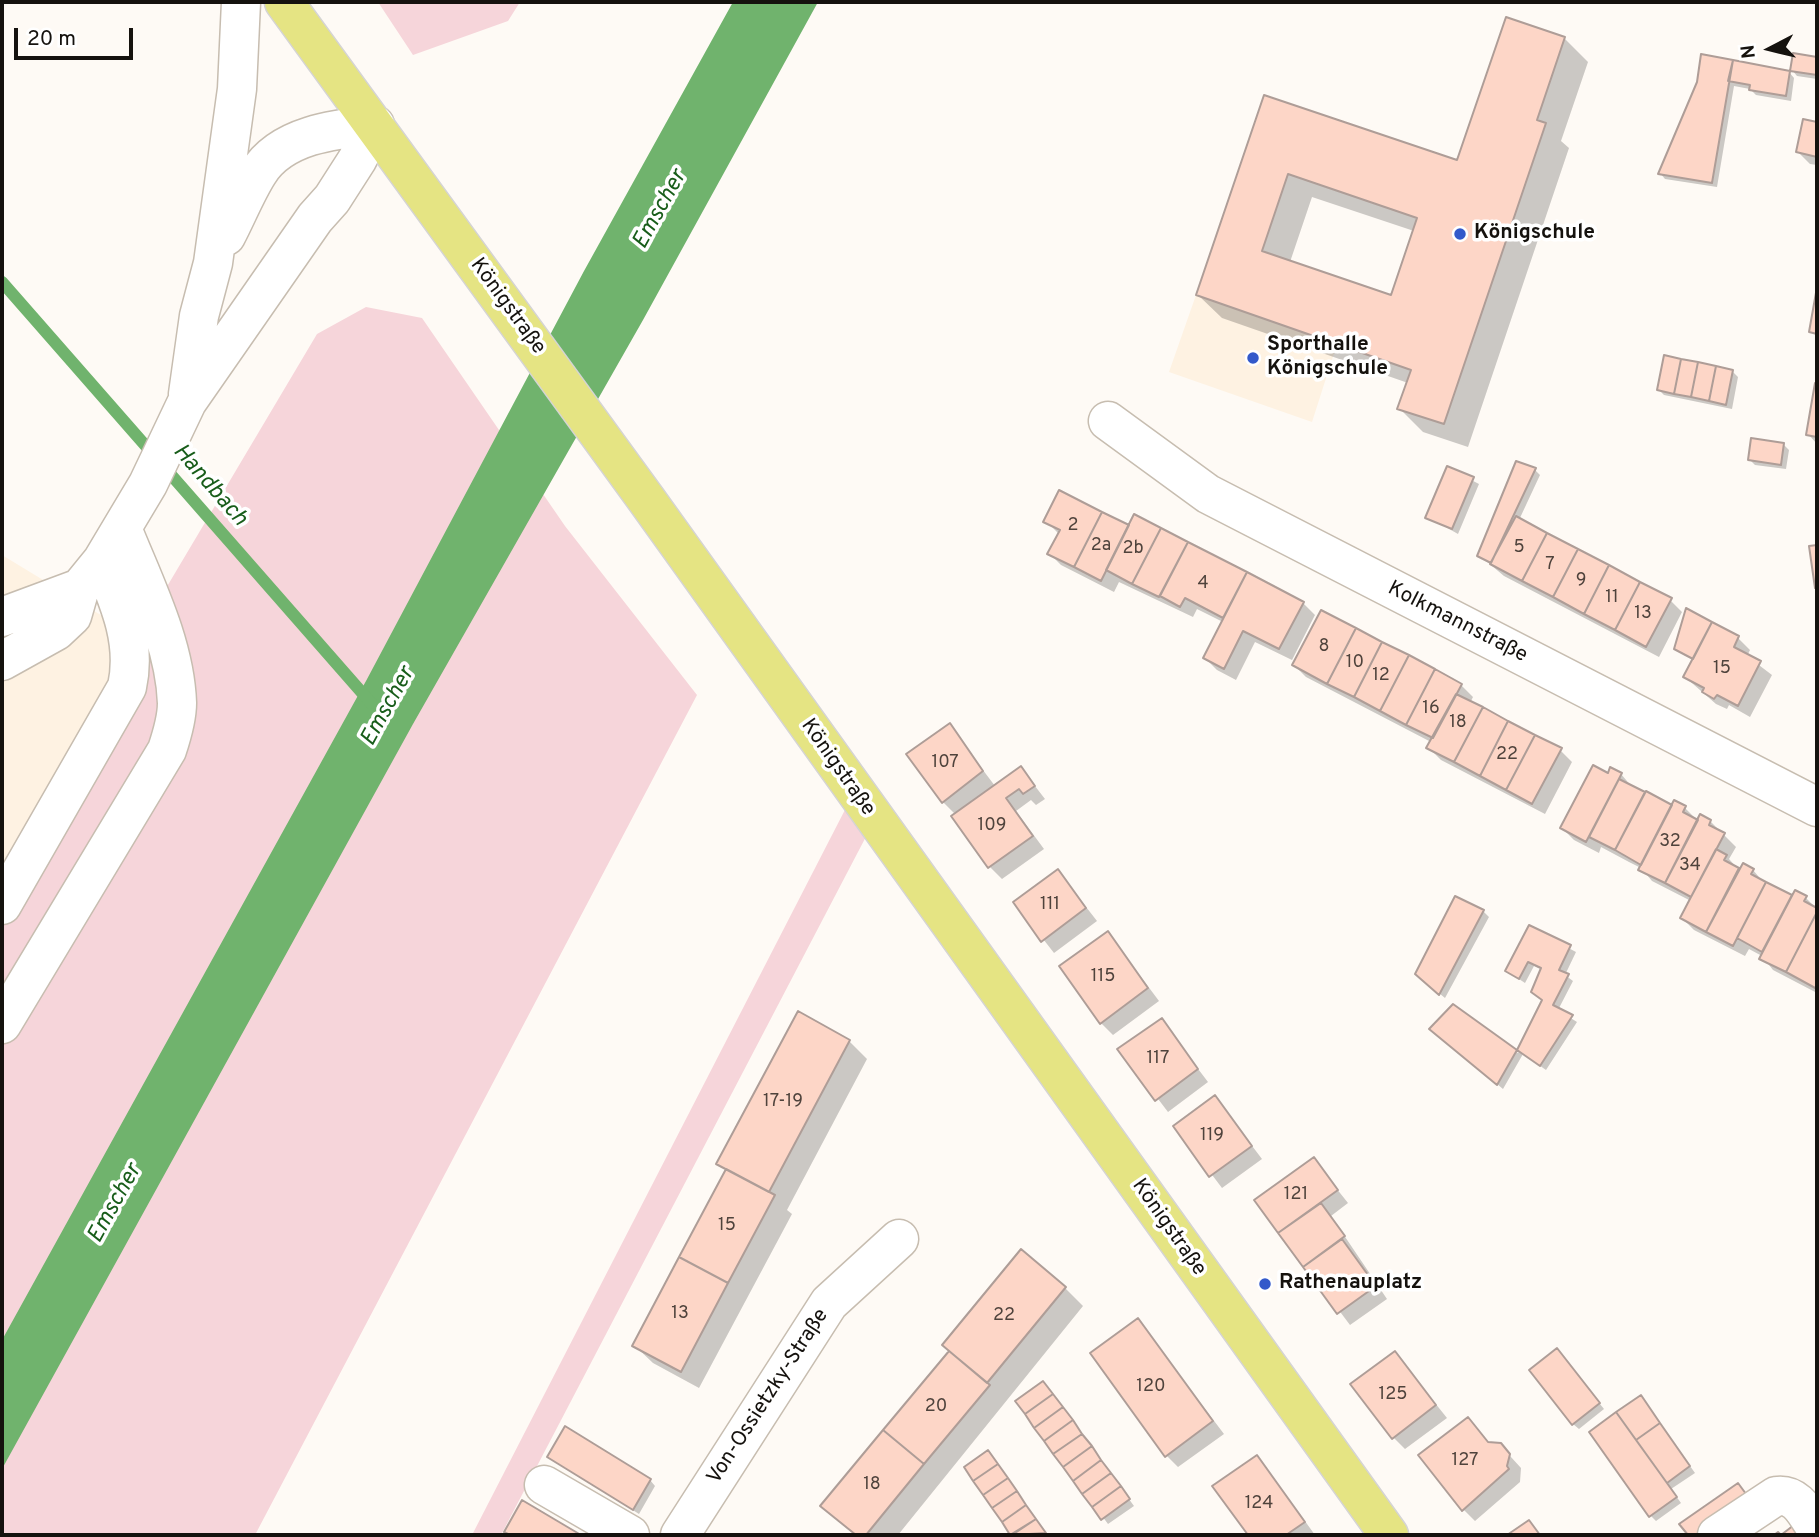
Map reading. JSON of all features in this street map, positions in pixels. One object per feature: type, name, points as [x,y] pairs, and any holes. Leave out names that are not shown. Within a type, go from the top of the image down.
[{"type":"main road","name":"Königstraße","points":[[284,2],[646,499],[1389,1535]]},
{"type":"street","points":[[187,402],[199,316],[213,262],[237,89],[241,2]]},
{"type":"street","points":[[213,262],[259,170],[274,155],[312,136],[375,125]]},
{"type":"street","points":[[2,661],[56,631],[72,616],[91,574],[148,484],[173,437],[187,402],[315,218],[332,199],[375,125]]},
{"type":"street","name":"Kolkmannstraße","points":[[1108,421],[1208,495],[1817,807]]},
{"type":"street","points":[[2,1024],[167,750],[174,727],[177,704],[174,677],[162,629],[122,528]]},
{"type":"street","points":[[2,617],[91,574]]},
{"type":"street","points":[[2,905],[127,687],[131,668],[129,635],[91,574]]},
{"type":"street","name":"Von-Ossietzky-Straße","points":[[680,1535],[830,1303],[899,1239]]},
{"type":"street","points":[[544,1485],[631,1535]]},
{"type":"street","points":[[1717,1535],[1776,1496],[1786,1494],[1793,1496],[1817,1530]]},
{"type":"shaded area","points":[[378,2],[520,2],[508,21],[413,55]]},
{"type":"shaded area","name":"Sporthalle Königschule","points":[[1196,295],[1337,344],[1312,422],[1169,372]]},
{"type":"shaded area","points":[[366,307],[422,318],[565,526],[697,695],[255,1535],[2,1535],[2,878],[137,637],[317,334]]},
{"type":"shaded area","points":[[2,555],[137,637],[2,878]]},
{"type":"shaded area","points":[[849,802],[870,829],[501,1535],[472,1535]]},
{"type":"water","name":"Emscher","points":[[733,2],[818,2],[643,320],[413,724],[2,1469],[2,1340],[366,681],[584,271]]},
{"type":"building","name":"Königschule","points":[[1506,17],[1565,37],[1537,120],[1546,123],[1444,424],[1397,409],[1411,370],[1196,295],[1264,95],[1457,160]],"holes":[[[1288,174],[1417,218],[1391,295],[1262,251]]]},
{"type":"building","points":[[1793,53],[1817,57],[1817,75],[1790,71]]},
{"type":"building","points":[[1701,54],[1733,60],[1712,183],[1658,174],[1697,82]]},
{"type":"building","points":[[1733,60],[1790,71],[1786,96],[1749,90],[1750,85],[1728,81]]},
{"type":"building","points":[[1803,119],[1817,122],[1817,157],[1796,152]]},
{"type":"building","points":[[1817,287],[1817,334],[1809,332]]},
{"type":"building","points":[[1664,355],[1681,359],[1674,394],[1657,390]]},
{"type":"building","points":[[1681,359],[1698,362],[1691,397],[1674,394]]},
{"type":"building","points":[[1698,362],[1716,366],[1709,401],[1691,397]]},
{"type":"building","points":[[1716,366],[1733,370],[1726,405],[1709,401]]},
{"type":"building","points":[[1817,383],[1817,437],[1806,435]]},
{"type":"building","points":[[1751,438],[1784,443],[1781,465],[1748,460]]},
{"type":"building","points":[[1516,461],[1536,468],[1491,563],[1477,556]]},
{"type":"building","points":[[1447,466],[1474,477],[1452,529],[1425,518]]},
{"type":"building","points":[[1059,490],[1102,512],[1074,567],[1047,554],[1060,530],[1043,522]]},
{"type":"building","points":[[1102,512],[1129,525],[1101,581],[1074,567]]},
{"type":"building","points":[[1134,514],[1161,528],[1132,584],[1106,570]]},
{"type":"building","points":[[1516,516],[1547,533],[1522,581],[1490,564]]},
{"type":"building","points":[[1161,528],[1188,542],[1159,597],[1132,584]]},
{"type":"building","points":[[1547,533],[1578,549],[1553,597],[1522,581]]},
{"type":"building","points":[[1188,542],[1247,572],[1223,618],[1185,598],[1180,607],[1160,596]]},
{"type":"building","points":[[1817,545],[1817,588],[1815,588],[1809,546]]},
{"type":"building","points":[[1578,549],[1609,565],[1584,614],[1553,597]]},
{"type":"building","points":[[1609,565],[1640,582],[1615,630],[1584,614]]},
{"type":"building","points":[[1247,572],[1304,602],[1279,649],[1243,631],[1224,669],[1203,658]]},
{"type":"building","points":[[1640,582],[1672,598],[1646,647],[1615,630]]},
{"type":"building","points":[[1686,608],[1712,622],[1693,659],[1674,649]]},
{"type":"building","points":[[1321,610],[1356,628],[1327,684],[1292,665]]},
{"type":"building","points":[[1712,622],[1739,636],[1734,647],[1761,661],[1738,706],[1717,695],[1714,699],[1702,692],[1704,688],[1683,677]]},
{"type":"building","points":[[1356,628],[1382,642],[1354,697],[1327,684]]},
{"type":"building","points":[[1382,642],[1409,655],[1380,711],[1354,697]]},
{"type":"building","points":[[1409,655],[1435,669],[1406,725],[1380,711]]},
{"type":"building","points":[[1435,669],[1462,684],[1433,738],[1406,725]]},
{"type":"building","points":[[1456,694],[1483,707],[1454,762],[1426,748]]},
{"type":"building","points":[[1483,707],[1508,721],[1480,776],[1454,762]]},
{"type":"building","points":[[1508,721],[1535,735],[1506,790],[1480,776]]},
{"type":"building","points":[[950,723],[983,771],[942,803],[906,754]]},
{"type":"building","points":[[1535,735],[1562,748],[1532,804],[1506,790]]},
{"type":"building","points":[[1593,765],[1608,773],[1610,767],[1622,773],[1586,842],[1560,828]]},
{"type":"building","points":[[1021,766],[1035,786],[1023,794],[1019,789],[1006,798],[1033,836],[988,868],[951,816]]},
{"type":"building","points":[[1619,779],[1645,792],[1615,850],[1589,837]]},
{"type":"building","points":[[1646,791],[1672,805],[1641,865],[1615,850]]},
{"type":"building","points":[[1674,800],[1686,806],[1683,812],[1698,820],[1665,883],[1638,870]]},
{"type":"building","points":[[1700,814],[1711,820],[1709,825],[1725,833],[1691,897],[1665,883]]},
{"type":"building","points":[[1716,849],[1727,855],[1724,860],[1739,868],[1706,932],[1680,918]]},
{"type":"building","points":[[1743,863],[1754,869],[1751,874],[1766,882],[1733,946],[1706,932]]},
{"type":"building","points":[[1058,869],[1086,908],[1041,942],[1013,902]]},
{"type":"building","points":[[1766,882],[1792,895],[1762,952],[1737,938]]},
{"type":"building","points":[[1795,890],[1807,896],[1804,901],[1817,908],[1817,912],[1786,972],[1759,959]]},
{"type":"building","points":[[1455,896],[1484,910],[1439,995],[1415,974]]},
{"type":"building","points":[[1817,912],[1817,989],[1786,972]]},
{"type":"building","points":[[1529,925],[1571,945],[1559,970],[1569,974],[1553,1005],[1573,1015],[1540,1066],[1517,1050],[1542,1000],[1531,992],[1541,968],[1528,962],[1519,979],[1505,971]]},
{"type":"building","points":[[1108,931],[1148,988],[1100,1024],[1059,966]]},
{"type":"building","points":[[1453,1004],[1517,1050],[1497,1085],[1429,1029]]},
{"type":"building","points":[[798,1011],[850,1040],[769,1192],[716,1164]]},
{"type":"building","points":[[1162,1018],[1198,1069],[1155,1101],[1117,1049]]},
{"type":"building","points":[[1215,1095],[1252,1146],[1209,1177],[1173,1126]]},
{"type":"building","points":[[1314,1157],[1338,1190],[1278,1233],[1254,1200]]},
{"type":"building","points":[[726,1169],[775,1195],[728,1283],[679,1257]]},
{"type":"building","points":[[1321,1203],[1345,1236],[1303,1267],[1278,1233]]},
{"type":"building","points":[[1342,1239],[1376,1286],[1337,1314],[1303,1267]]},
{"type":"building","points":[[1021,1249],[1066,1287],[987,1383],[942,1345]]},
{"type":"building","points":[[679,1257],[728,1283],[681,1372],[632,1346]]},
{"type":"building","points":[[1138,1318],[1213,1421],[1165,1457],[1090,1353]]},
{"type":"building","points":[[1557,1348],[1600,1403],[1572,1425],[1529,1370]]},
{"type":"building","points":[[949,1351],[990,1385],[924,1464],[883,1430]]},
{"type":"building","points":[[1395,1351],[1436,1405],[1392,1439],[1350,1384]]},
{"type":"building","points":[[1043,1381],[1053,1394],[1025,1414],[1015,1401]]},
{"type":"building","points":[[1053,1394],[1063,1407],[1034,1428],[1025,1414]]},
{"type":"building","points":[[1641,1395],[1660,1423],[1636,1440],[1616,1412]]},
{"type":"building","points":[[1063,1407],[1073,1420],[1044,1441],[1034,1428]]},
{"type":"building","points":[[1616,1412],[1677,1497],[1649,1517],[1589,1432]]},
{"type":"building","points":[[1468,1417],[1488,1442],[1501,1443],[1510,1454],[1507,1466],[1509,1469],[1462,1511],[1418,1455]]},
{"type":"building","points":[[1073,1420],[1082,1434],[1053,1454],[1044,1441]]},
{"type":"building","points":[[1660,1423],[1690,1466],[1667,1483],[1636,1440]]},
{"type":"building","points":[[565,1426],[651,1479],[633,1510],[547,1457]]},
{"type":"building","points":[[883,1430],[924,1464],[866,1535],[856,1535],[820,1506]]},
{"type":"building","points":[[1082,1434],[1092,1446],[1063,1467],[1053,1454]]},
{"type":"building","points":[[1092,1446],[1101,1460],[1073,1481],[1063,1467]]},
{"type":"building","points":[[988,1450],[998,1464],[973,1481],[964,1467]]},
{"type":"building","points":[[1257,1455],[1305,1522],[1286,1535],[1248,1535],[1212,1486]]},
{"type":"building","points":[[1101,1460],[1111,1473],[1082,1494],[1073,1481]]},
{"type":"building","points":[[998,1464],[1008,1478],[983,1495],[973,1481]]},
{"type":"building","points":[[1111,1473],[1121,1486],[1092,1507],[1082,1494]]},
{"type":"building","points":[[1008,1478],[1017,1491],[992,1508],[983,1495]]},
{"type":"building","points":[[1738,1483],[1749,1498],[1696,1535],[1688,1535],[1679,1524]]},
{"type":"building","points":[[1121,1486],[1130,1499],[1101,1520],[1092,1507]]},
{"type":"building","points":[[1017,1491],[1026,1505],[1002,1522],[992,1508]]},
{"type":"building","points":[[522,1500],[581,1535],[510,1535],[504,1532]]},
{"type":"building","points":[[1026,1505],[1036,1519],[1010,1535],[1002,1522]]},
{"type":"building","points":[[1036,1519],[1046,1533],[1012,1535]]},
{"type":"building","points":[[1529,1520],[1540,1535],[1507,1535]]},
{"type":"building","points":[[1794,1525],[1801,1535],[1781,1535]]},
{"type":"waterway","name":"Handbach","points":[[2,282],[371,703]]},
{"type":"place","name":"Königschule","points":[[1460,234]]},
{"type":"place","name":"Sporthalle Königschule","points":[[1253,358]]},
{"type":"place","name":"Rathenauplatz","points":[[1265,1284]]}]
